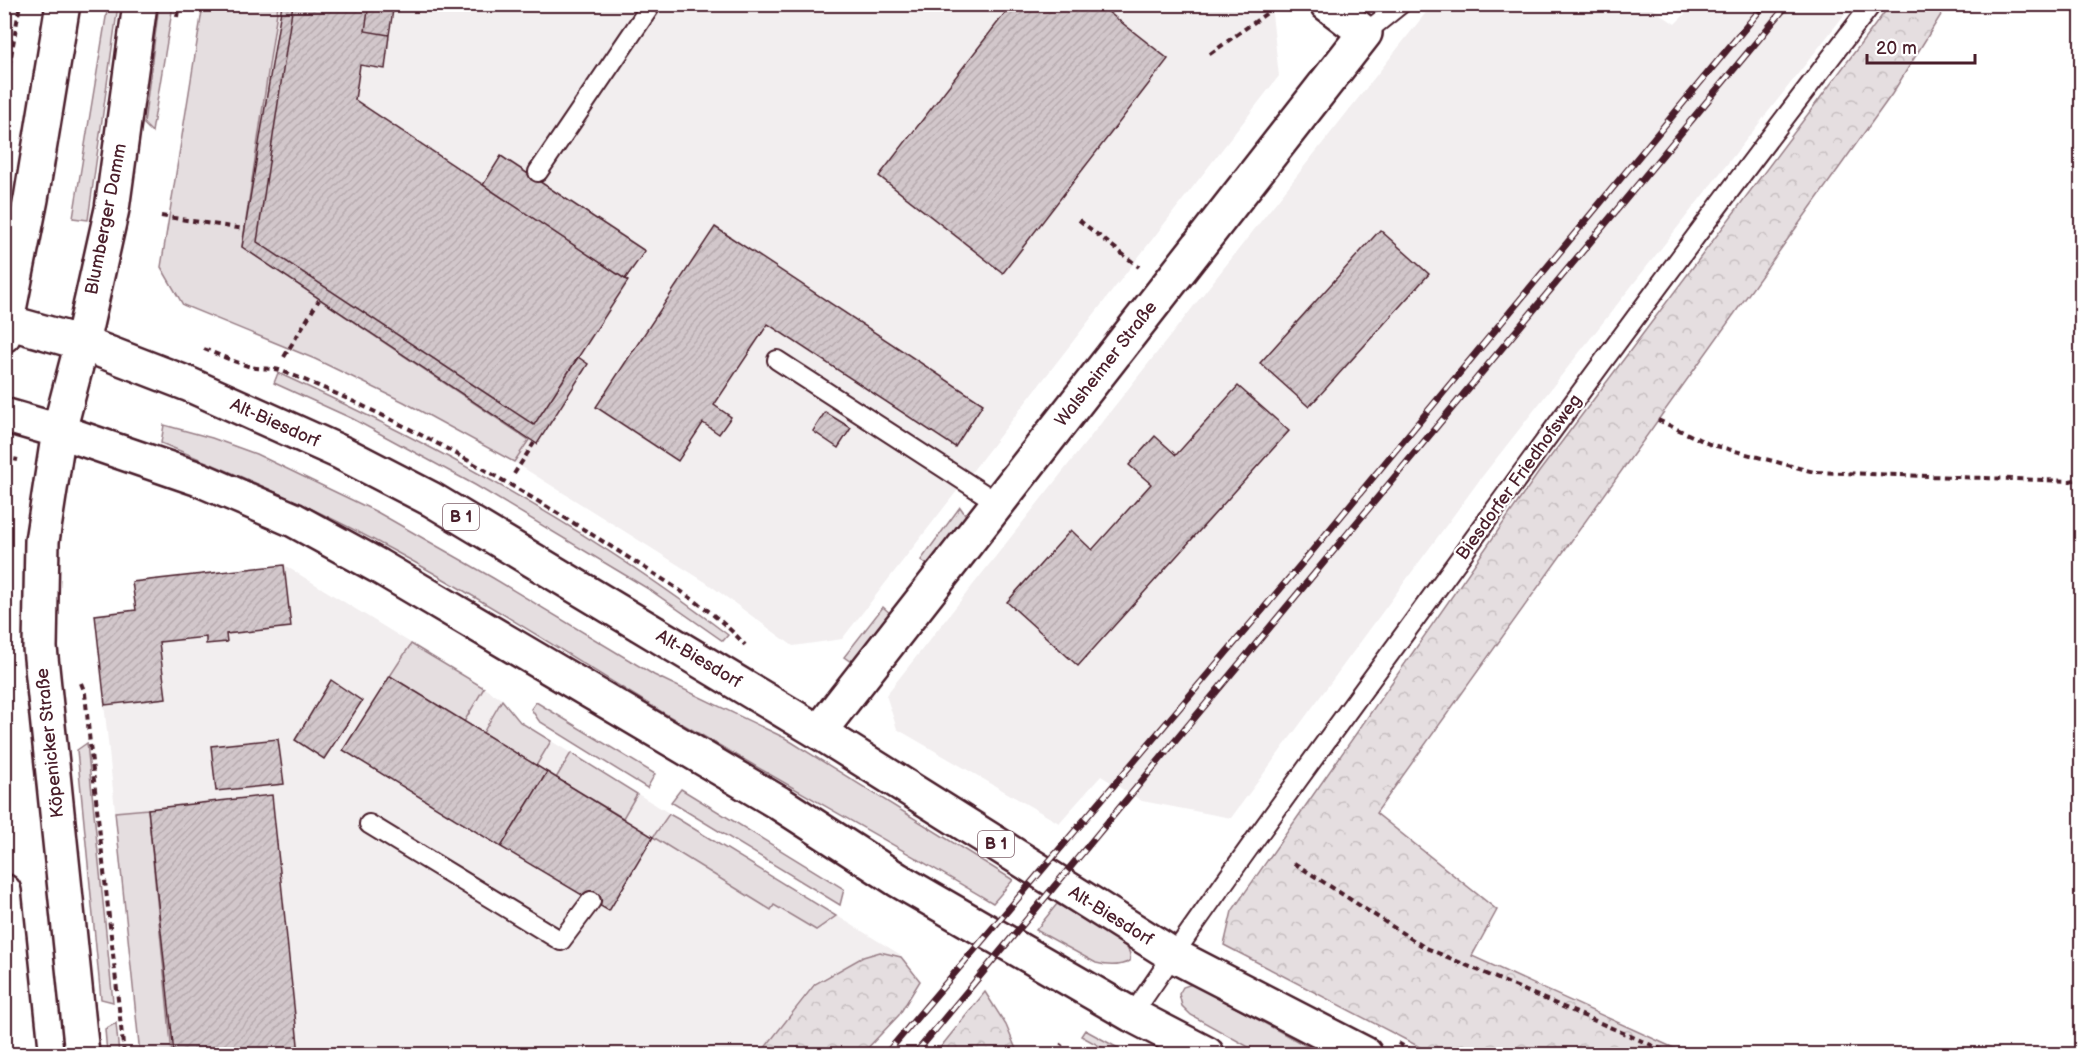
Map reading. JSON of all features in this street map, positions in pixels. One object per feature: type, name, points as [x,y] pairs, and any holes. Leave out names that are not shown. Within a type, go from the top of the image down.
[{"type":"main road","points":[[5,326],[31,199],[63,4]]},
{"type":"main road","name":"Blumberger Damm","points":[[58,431],[82,343],[112,209],[140,4]]},
{"type":"main road","points":[[1327,4],[1365,33]]},
{"type":"main road","name":"Walsheimer Straße","points":[[819,732],[1365,33]]},
{"type":"main road","name":"Alt-Biesdorf","points":[[5,326],[82,343],[188,384],[342,453],[431,499],[819,732],[1173,955],[1365,1054]]},
{"type":"main road","points":[[4,415],[199,479],[303,525],[779,803],[898,880],[1132,1015],[1207,1054]]},
{"type":"main road","name":"Köpenicker Straße","points":[[58,431],[42,541],[40,648],[82,1054]]},
{"type":"main road","points":[[4,891],[21,1054]]},
{"type":"lane","points":[[537,172],[652,4]]},
{"type":"lane","name":"Walsheimer Straße","points":[[1365,33],[1401,4]]},
{"type":"lane","name":"Biesdorfer Friedhofsweg","points":[[1132,1015],[1173,955],[1610,352],[1751,161],[1872,4]]},
{"type":"lane","points":[[777,360],[998,503]]},
{"type":"lane","points":[[369,824],[561,941],[591,901]]},
{"type":"path","points":[[4,97],[20,4]]},
{"type":"path","points":[[1210,54],[1274,8]]},
{"type":"path","points":[[161,216],[244,229]]},
{"type":"path","points":[[1079,220],[1166,288]]},
{"type":"path","points":[[284,357],[319,300]]},
{"type":"path","points":[[201,349],[253,368],[278,369],[403,425],[574,523],[652,573],[733,631],[747,646]]},
{"type":"path","points":[[1658,420],[1708,444],[1814,471],[2070,481],[2082,478]]},
{"type":"path","points":[[514,474],[534,443]]},
{"type":"path","points":[[85,693],[124,1054]]},
{"type":"path","points":[[1294,863],[1424,947],[1672,1054]]},
{"type":"path","points":[[1055,1054],[1062,1044]]},
{"type":"shaded area","points":[[1260,4],[1272,14],[1279,76],[842,639],[793,646],[707,583],[514,462],[404,402],[315,359],[183,305],[161,267],[203,5]]},
{"type":"shaded area","points":[[1432,5],[1647,5],[1675,24],[1694,5],[1852,5],[1481,478],[1231,818],[1142,801],[1101,776],[1059,823],[897,729],[886,695]]},
{"type":"shaded area","points":[[284,565],[500,698],[520,722],[901,955],[881,953],[863,957],[815,982],[759,1054],[140,1054],[95,615],[135,610],[132,582]]},
{"type":"green space","points":[[108,5],[118,5],[88,220],[73,218]]},
{"type":"green space","points":[[159,5],[173,5],[152,132],[144,124]]},
{"type":"green space","points":[[203,5],[278,5],[242,247],[529,440],[514,462],[404,402],[315,359],[183,305],[161,267]]},
{"type":"green space","points":[[1890,5],[1947,5],[1892,94],[1376,813],[1497,910],[1472,956],[1687,1054],[1433,1054],[1224,945],[1232,911],[1539,472]]},
{"type":"green space","points":[[278,373],[396,429],[510,491],[622,559],[728,635],[723,641],[650,590],[475,485],[353,419],[274,383]]},
{"type":"green space","points":[[164,425],[212,438],[256,454],[377,512],[493,578],[654,675],[785,738],[1013,880],[993,903],[662,712],[496,610],[396,552],[280,494],[161,443]]},
{"type":"green space","points":[[960,507],[967,517],[930,567],[921,560]]},
{"type":"green space","points":[[883,607],[891,614],[854,664],[844,657]]},
{"type":"green space","points":[[411,644],[484,688],[464,722],[390,676]]},
{"type":"green space","points":[[502,700],[520,722],[551,741],[536,766],[483,733]]},
{"type":"green space","points":[[536,702],[655,774],[647,788],[539,721],[531,709]]},
{"type":"green space","points":[[87,743],[113,1002],[101,999],[77,750]]},
{"type":"green space","points":[[571,753],[637,794],[623,818],[556,778]]},
{"type":"green space","points":[[681,789],[844,889],[840,905],[671,802]]},
{"type":"green space","points":[[148,809],[172,1054],[140,1054],[115,812]]},
{"type":"green space","points":[[669,814],[836,916],[816,930],[774,905],[771,910],[653,837]]},
{"type":"green space","points":[[1057,904],[1095,924],[1122,942],[1128,950],[1130,961],[1113,965],[1096,963],[1036,930]]},
{"type":"green space","points":[[880,952],[901,957],[920,981],[899,1015],[862,1054],[760,1054],[815,984],[863,957]]},
{"type":"green space","points":[[1192,984],[1321,1054],[1261,1054],[1191,1015],[1182,1006],[1179,994],[1183,987]]},
{"type":"green space","points":[[985,992],[1006,1025],[1018,1054],[935,1054]]},
{"type":"green space","points":[[116,1023],[119,1054],[107,1054],[105,1029]]},
{"type":"green space","points":[[1085,1030],[1129,1054],[1114,1054],[1081,1036]]},
{"type":"building","points":[[282,4],[293,4],[257,242],[534,425],[578,357],[588,364],[537,444],[242,247]]},
{"type":"building","points":[[293,4],[369,4],[365,31],[389,35],[385,69],[360,65],[355,100],[628,281],[534,425],[257,242]]},
{"type":"building","points":[[369,4],[394,4],[389,35],[365,31]]},
{"type":"building","points":[[453,4],[494,4],[494,11]]},
{"type":"building","points":[[1012,4],[1098,4],[1168,59],[1003,273],[879,176]]},
{"type":"building","points":[[501,156],[645,251],[625,279],[483,185]]},
{"type":"building","points":[[715,227],[983,404],[955,447],[768,324],[714,405],[731,417],[719,434],[703,423],[678,461],[596,407]]},
{"type":"building","points":[[1380,230],[1429,274],[1309,407],[1260,363]]},
{"type":"building","points":[[1238,386],[1289,431],[1078,666],[1007,602],[1071,530],[1092,550],[1151,484],[1129,465],[1155,436],[1176,455]]},
{"type":"building","points":[[825,412],[851,428],[838,448],[813,431]]},
{"type":"building","points":[[284,565],[291,627],[226,634],[227,642],[206,644],[206,637],[159,642],[166,698],[105,705],[95,615],[136,610],[132,582]]},
{"type":"building","points":[[390,676],[547,772],[501,847],[343,750]]},
{"type":"building","points":[[331,680],[362,701],[324,759],[295,740]]},
{"type":"building","points":[[278,739],[284,784],[216,791],[211,746]]},
{"type":"building","points":[[547,772],[653,837],[609,911],[501,847]]},
{"type":"building","points":[[272,795],[299,1054],[174,1054],[148,809]]},
{"type":"railway","points":[[886,1054],[1303,562],[1765,4]]},
{"type":"railway","points":[[915,1054],[1788,4]]}]
